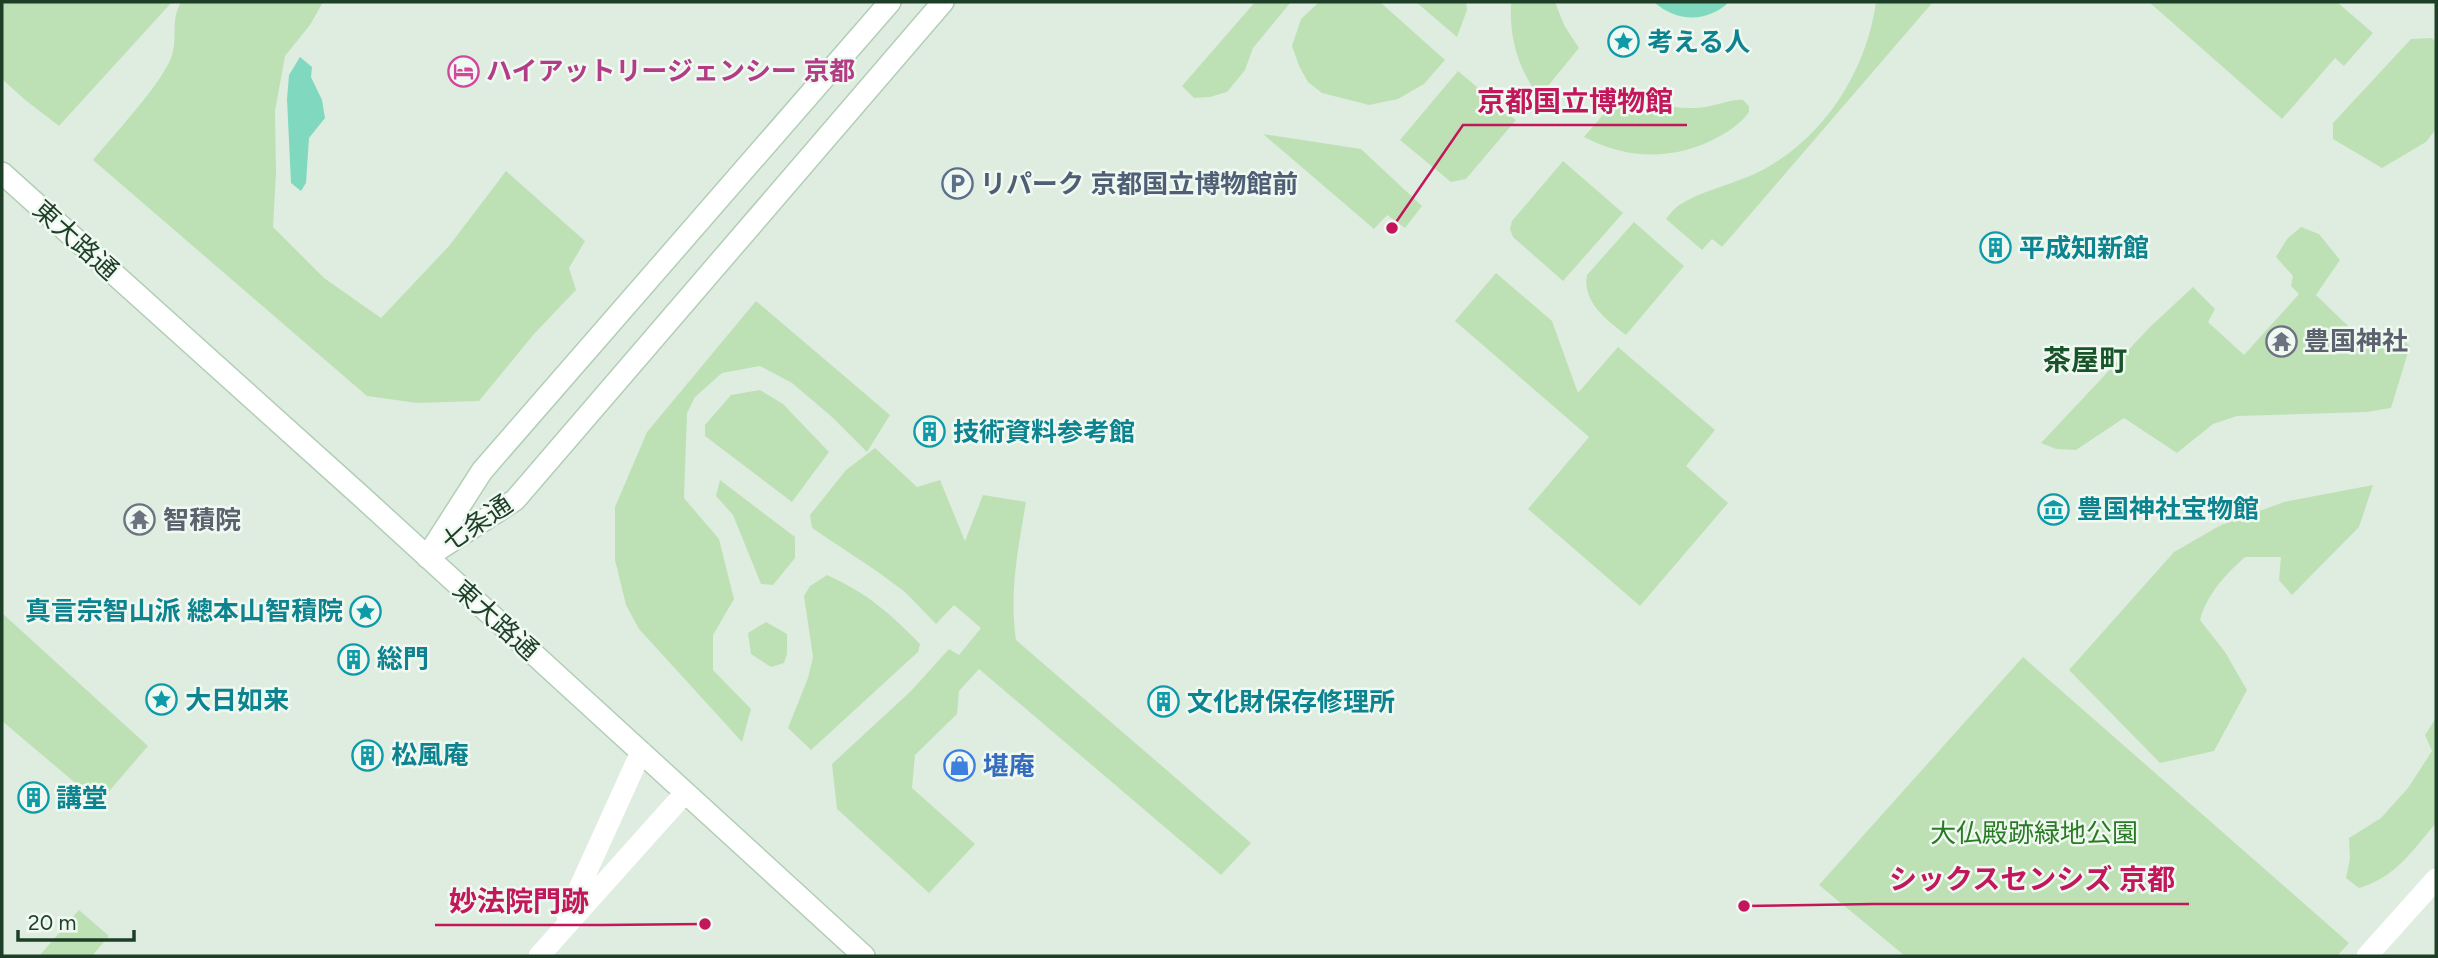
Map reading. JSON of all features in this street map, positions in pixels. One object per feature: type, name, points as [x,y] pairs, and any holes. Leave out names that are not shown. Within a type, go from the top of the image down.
[{"type":"main road","name":"七条通","points":[[426,557],[482,471],[890,2]]},
{"type":"main road","name":"七条通","points":[[426,557],[515,500],[943,2]]},
{"type":"main road","name":"東大路通","points":[[2,173],[864,956]]},
{"type":"main road","points":[[558,936],[641,752]]},
{"type":"main road","points":[[539,956],[685,793]]},
{"type":"main road","points":[[2367,956],[2436,879]]},
{"type":"green space","points":[[2,2],[172,2],[59,126],[2,79]]},
{"type":"green space","points":[[181,2],[323,2],[310,25],[285,56],[275,111],[273,227],[324,278],[381,318],[449,246],[506,171],[585,241],[569,268],[576,290],[534,334],[479,401],[417,403],[367,396],[93,160],[149,93],[167,66],[174,48],[176,16]]},
{"type":"green space","points":[[1255,2],[1291,2],[1253,48],[1245,70],[1227,92],[1194,98],[1182,86]]},
{"type":"green space","points":[[1319,2],[1380,2],[1445,60],[1424,84],[1398,99],[1369,105],[1322,93],[1308,82],[1292,46],[1301,19]]},
{"type":"green space","points":[[1416,2],[1466,2],[1467,10],[1457,37]]},
{"type":"green space","points":[[1511,2],[1555,2],[1564,25],[1579,48],[1539,97],[1525,75],[1516,52]]},
{"type":"green space","points":[[1876,2],[1933,2],[1722,247],[1712,239],[1702,250],[1666,219],[1677,207],[1689,200],[1775,163],[1818,127],[1850,81],[1862,56]]},
{"type":"green space","points":[[2149,2],[2337,2],[2373,33],[2344,66],[2335,58],[2282,119]]},
{"type":"green space","points":[[2432,38],[2436,43],[2436,129],[2426,142],[2382,168],[2333,139],[2333,123],[2411,39]]},
{"type":"green space","points":[[1458,71],[1516,120],[1466,179],[1451,182],[1400,140]]},
{"type":"green space","points":[[1625,89],[1655,103],[1677,107],[1699,108],[1743,100],[1749,106],[1749,112],[1720,136],[1686,150],[1669,153],[1617,150],[1584,137]]},
{"type":"green space","points":[[1263,134],[1361,149],[1422,206],[1405,228],[1387,215],[1374,229]]},
{"type":"green space","points":[[1563,161],[1623,213],[1563,281],[1513,237],[1510,229],[1512,221]]},
{"type":"green space","points":[[1634,222],[1684,266],[1626,335],[1598,310],[1586,285],[1587,275]]},
{"type":"green space","points":[[2301,227],[2319,234],[2340,260],[2316,295],[2372,349],[2391,329],[2410,346],[2391,408],[2367,412],[2237,416],[2213,424],[2177,453],[2124,418],[2076,450],[2056,449],[2041,443],[2149,328],[2193,287],[2215,309],[2208,322],[2244,355],[2299,294],[2291,286],[2293,276],[2276,257],[2287,239]]},
{"type":"green space","points":[[1496,273],[1552,321],[1578,393],[1618,347],[1715,430],[1686,466],[1728,503],[1640,606],[1528,509],[1589,437],[1455,321]]},
{"type":"green space","points":[[756,301],[890,415],[867,452],[792,383],[760,366],[722,373],[695,397],[687,413],[684,498],[719,539],[734,599],[713,635],[713,670],[751,709],[742,742],[639,629],[626,605],[615,560],[615,507],[647,432]]},
{"type":"green space","points":[[760,390],[783,404],[829,452],[792,502],[705,436],[705,425],[731,395]]},
{"type":"green space","points":[[875,448],[917,487],[940,480],[965,541],[983,495],[1026,502],[1014,588],[1016,640],[1251,843],[1221,875],[979,669],[959,691],[957,714],[915,755],[912,788],[975,844],[929,893],[837,809],[832,764],[911,691],[949,649],[959,655],[981,628],[954,605],[936,624],[905,592],[812,528],[810,515],[846,470]]},
{"type":"green space","points":[[720,480],[795,537],[795,558],[773,585],[761,584],[733,515],[716,496]]},
{"type":"green space","points":[[2373,485],[2359,527],[2292,595],[2279,580],[2281,557],[2245,557],[2212,593],[2200,620],[2225,652],[2247,690],[2214,751],[2160,763],[2069,670],[2174,552],[2221,525],[2284,502]]},
{"type":"green space","points":[[827,575],[877,605],[920,644],[918,652],[811,750],[788,728],[808,678],[813,657],[804,596],[810,586]]},
{"type":"green space","points":[[2,613],[148,746],[99,803],[2,721]]},
{"type":"green space","points":[[766,622],[787,634],[784,663],[771,667],[751,654],[748,633]]},
{"type":"green space","name":"大仏殿跡緑地公園","points":[[2023,657],[2349,943],[2337,956],[1905,956],[1819,885]]},
{"type":"green space","points":[[2436,718],[2436,823],[2393,870],[2359,888],[2346,878],[2350,859],[2349,838],[2381,818],[2408,788],[2432,751],[2425,735]]},
{"type":"green space","points":[[79,910],[109,936],[92,956],[40,955]]},
{"type":"shaded area","points":[[1654,2],[1729,2],[1711,14],[1691,17],[1672,13]]},
{"type":"shaded area","points":[[300,57],[312,67],[311,77],[322,100],[325,118],[309,138],[306,183],[301,191],[291,183],[287,99],[289,75]]},
{"type":"place","name":"考える人","points":[[1624,42]]},
{"type":"place","name":"ハイアットリージェンシー 京都","points":[[463,71]]},
{"type":"place","name":"リパーク 京都国立博物館前","points":[[957,184]]},
{"type":"place","name":"京都国立博物館","points":[[1392,228]]},
{"type":"place","name":"平成知新館","points":[[1996,248]]},
{"type":"place","name":"豊国神社","points":[[2281,341]]},
{"type":"place","name":"技術資料参考館","points":[[930,432]]},
{"type":"place","name":"豊国神社宝物館","points":[[2054,509]]},
{"type":"place","name":"智積院","points":[[140,520]]},
{"type":"place","name":"真言宗智山派 總本山智積院","points":[[366,611]]},
{"type":"place","name":"総門","points":[[354,659]]},
{"type":"place","name":"大日如来","points":[[162,700]]},
{"type":"place","name":"文化財保存修理所","points":[[1164,702]]},
{"type":"place","name":"松風庵","points":[[368,755]]},
{"type":"place","name":"堪庵","points":[[960,766]]},
{"type":"place","name":"講堂","points":[[33,798]]},
{"type":"place","name":"シックスセンシズ 京都","points":[[1744,906]]},
{"type":"place","name":"妙法院門跡","points":[[705,924]]},
{"type":"district","name":"茶屋町","points":[[2085,360]]}]
